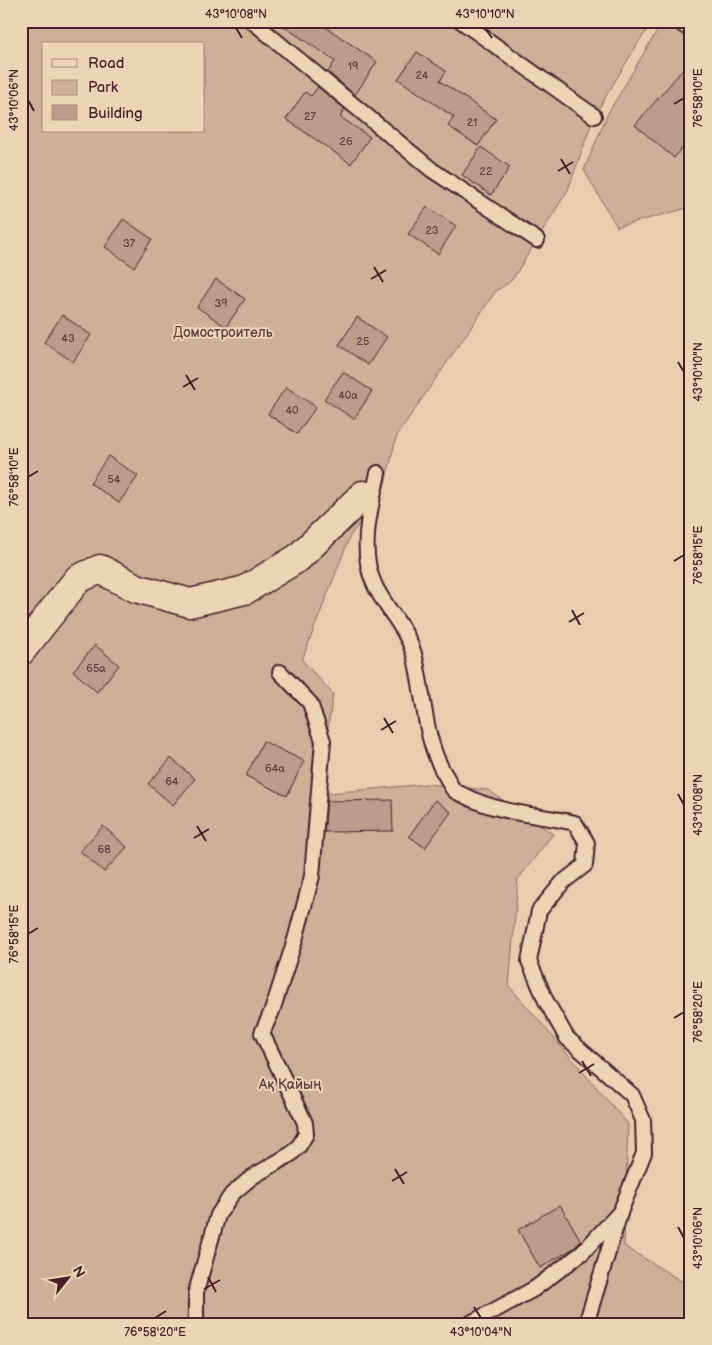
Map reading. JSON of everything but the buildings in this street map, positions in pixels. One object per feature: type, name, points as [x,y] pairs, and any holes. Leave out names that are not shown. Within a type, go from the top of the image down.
[{"type":"street","points":[[21,651],[78,579],[100,569],[136,588],[190,603],[245,590],[298,558],[363,496]]},
{"type":"lane","points":[[252,21],[432,170],[537,240]]},
{"type":"lane","points":[[461,21],[594,116]]},
{"type":"lane","points":[[677,21],[691,30]]},
{"type":"lane","points":[[378,473],[367,540],[368,562],[372,580],[378,594],[402,629],[412,648],[428,729],[438,764],[455,791],[477,802],[575,824],[587,844],[585,865],[563,882],[540,910],[529,961],[546,1001],[567,1038],[632,1095],[643,1120],[644,1153],[621,1210],[586,1324]]},
{"type":"lane","points":[[196,1324],[196,1292],[218,1215],[232,1194],[252,1176],[291,1154],[300,1146],[306,1134],[305,1123],[262,1033],[272,1011],[295,940],[312,876],[323,741],[310,703],[280,672]]},
{"type":"lane","points":[[469,1324],[534,1289],[582,1253],[621,1210]]},
{"type":"green space","points":[[21,21],[653,21],[594,116],[568,190],[512,280],[496,291],[397,435],[383,491],[350,536],[302,660],[333,694],[318,794],[427,784],[488,790],[553,834],[518,879],[509,986],[628,1124],[624,1246],[691,1287],[691,1324],[21,1324]]},
{"type":"green space","points":[[666,21],[691,35],[691,207],[617,227],[584,170],[607,115],[657,31]]},
{"type":"park label","name":"Домостроитель","points":[[223,332]]},
{"type":"park label","name":"Ақ Қайың","points":[[290,1084]]}]
